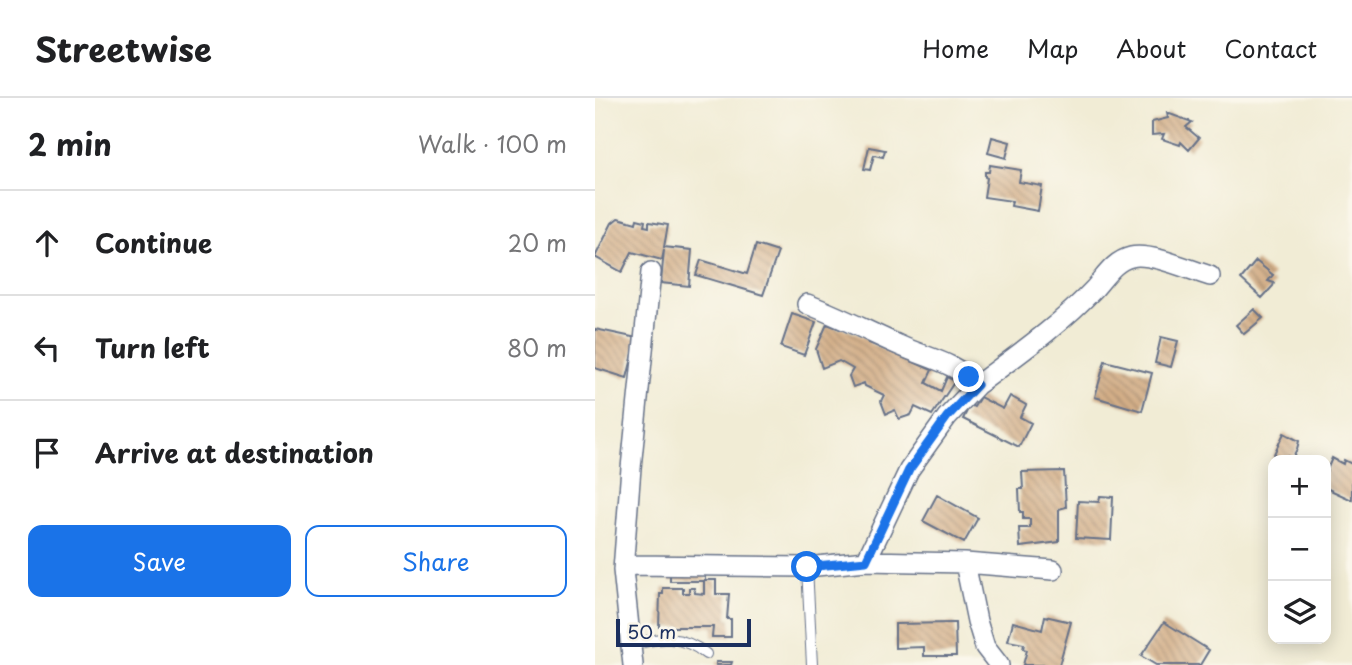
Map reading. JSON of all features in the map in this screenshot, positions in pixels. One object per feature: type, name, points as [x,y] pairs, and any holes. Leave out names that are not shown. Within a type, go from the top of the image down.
[{"type":"street","points":[[866,561],[909,470],[947,417],[977,385],[1065,316],[1110,270],[1121,261],[1132,257],[1146,257],[1210,276]]},
{"type":"street","points":[[632,655],[624,570],[631,468],[651,272]]},
{"type":"street","points":[[807,304],[958,368],[977,385]]},
{"type":"street","points":[[624,570],[632,565],[807,567],[866,561],[965,563],[1053,570]]},
{"type":"street","points":[[965,563],[985,647],[999,665]]},
{"type":"lane","points":[[807,567],[812,665]]},
{"type":"lane","points":[[632,655],[650,639],[686,641],[706,654]]},
{"type":"building","points":[[1167,113],[1192,122],[1186,127],[1199,138],[1189,150],[1181,142],[1180,145],[1162,139],[1164,134],[1152,135],[1152,122],[1168,118]]},
{"type":"building","points":[[992,137],[1010,142],[1006,158],[988,153]]},
{"type":"building","points":[[869,147],[885,150],[883,157],[874,155],[870,170],[864,169]]},
{"type":"building","points":[[990,165],[1021,170],[1019,182],[1042,186],[1038,211],[1011,206],[1012,201],[984,197],[987,178],[985,172],[989,172]]},
{"type":"building","points":[[618,218],[636,223],[637,219],[645,221],[644,226],[649,227],[649,222],[668,225],[664,247],[692,250],[689,286],[661,283],[664,250],[662,260],[632,252],[622,272],[595,257],[612,223]]},
{"type":"building","points":[[756,245],[778,252],[763,295],[696,275],[701,260],[747,274]]},
{"type":"building","points":[[1256,261],[1273,275],[1268,281],[1274,283],[1273,286],[1262,298],[1241,279]]},
{"type":"building","points":[[1254,309],[1263,318],[1244,334],[1236,325]]},
{"type":"building","points":[[792,314],[816,322],[804,355],[781,347]]},
{"type":"building","points":[[827,324],[871,340],[869,343],[932,370],[926,383],[941,391],[947,377],[955,381],[932,415],[915,407],[911,415],[899,419],[895,410],[886,414],[881,401],[884,395],[864,383],[853,387],[849,376],[853,369],[839,361],[822,368],[816,349]]},
{"type":"building","points":[[595,329],[637,338],[627,378],[595,368]]},
{"type":"building","points":[[1161,337],[1178,341],[1171,367],[1155,363]]},
{"type":"building","points":[[1105,361],[1152,373],[1142,411],[1095,397]]},
{"type":"building","points":[[1010,396],[1026,405],[1020,417],[1031,423],[1019,447],[963,419],[970,405],[974,407],[980,397],[1003,409]]},
{"type":"building","points":[[1284,433],[1299,441],[1294,455],[1273,455]]},
{"type":"building","points":[[1332,458],[1343,464],[1344,460],[1352,464],[1352,500],[1331,490]]},
{"type":"building","points":[[1064,471],[1066,507],[1059,509],[1059,542],[1020,547],[1019,528],[1030,528],[1030,519],[1023,519],[1023,512],[1020,512],[1019,489],[1023,489],[1022,472]]},
{"type":"building","points":[[937,495],[978,518],[964,543],[923,521]]},
{"type":"building","points":[[1100,496],[1113,497],[1111,540],[1076,538],[1078,501],[1099,502]]},
{"type":"building","points":[[670,574],[705,574],[705,580],[716,580],[716,594],[729,594],[727,619],[731,619],[731,637],[712,637],[713,627],[659,627],[660,594],[663,594],[663,588],[683,588],[683,593],[689,593],[689,588],[694,588],[695,593],[704,594],[704,581],[670,581]]},
{"type":"building","points":[[1045,616],[1071,622],[1059,665],[1023,665],[1027,650],[1023,649],[1024,644],[1008,641],[1013,622],[1042,630]]},
{"type":"building","points":[[1164,622],[1209,650],[1200,665],[1156,665],[1141,656]]},
{"type":"building","points":[[955,623],[956,656],[924,656],[924,647],[895,648],[895,624]]},
{"type":"building","points":[[716,662],[732,662],[731,665],[716,665]]},
{"type":"route","points":[[807,567],[866,561],[909,470],[947,417],[977,385],[969,377]]}]
